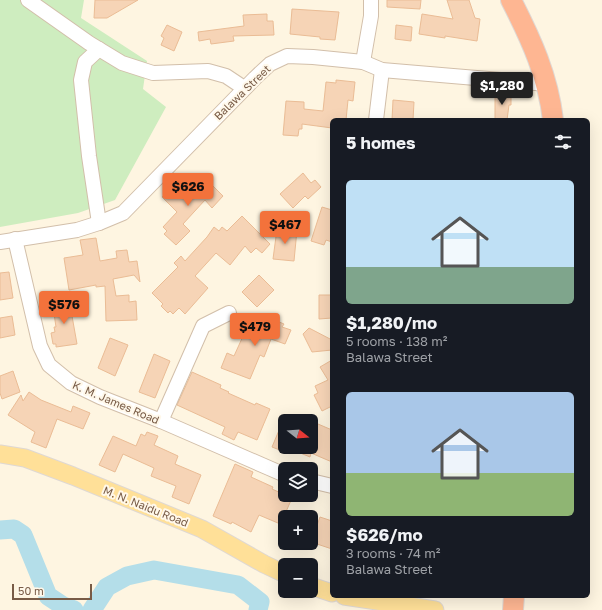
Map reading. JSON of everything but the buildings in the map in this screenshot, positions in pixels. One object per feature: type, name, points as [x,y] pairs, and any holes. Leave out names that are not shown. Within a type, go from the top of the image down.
[{"type":"highway","points":[[515,1],[539,59],[547,84],[552,118]]},
{"type":"highway","points":[[513,610],[514,598]]},
{"type":"main road","name":"M. N. Naidu Road","points":[[0,454],[25,458],[66,473],[202,529],[278,571]]},
{"type":"main road","points":[[318,588],[330,592]]},
{"type":"main road","points":[[357,598],[435,610]]},
{"type":"street","points":[[28,0],[122,63],[153,73],[208,71],[226,76],[244,88]]},
{"type":"street","points":[[362,62],[371,16],[371,0]]},
{"type":"street","points":[[99,49],[85,62],[81,80],[89,156],[99,223]]},
{"type":"street","name":"Balawa Street","points":[[0,242],[78,230],[123,213],[244,88],[270,64],[287,56],[362,62],[382,70],[547,84]]},
{"type":"street","points":[[376,118],[382,70]]},
{"type":"street","name":"K. M. James Road","points":[[15,239],[40,346],[49,365],[71,383],[100,397],[161,421],[278,472]]},
{"type":"street","points":[[161,421],[203,326],[229,313]]},
{"type":"street","points":[[318,483],[330,486]]},
{"type":"green space","points":[[0,0],[84,0],[81,18],[147,61],[143,89],[166,107],[115,200],[78,213],[0,227]]},
{"type":"waterway","points":[[0,530],[14,529],[23,535],[48,596],[63,606],[74,610]]},
{"type":"waterway","points":[[92,610],[107,587],[127,576],[154,570],[238,585],[260,602],[258,610]]}]
